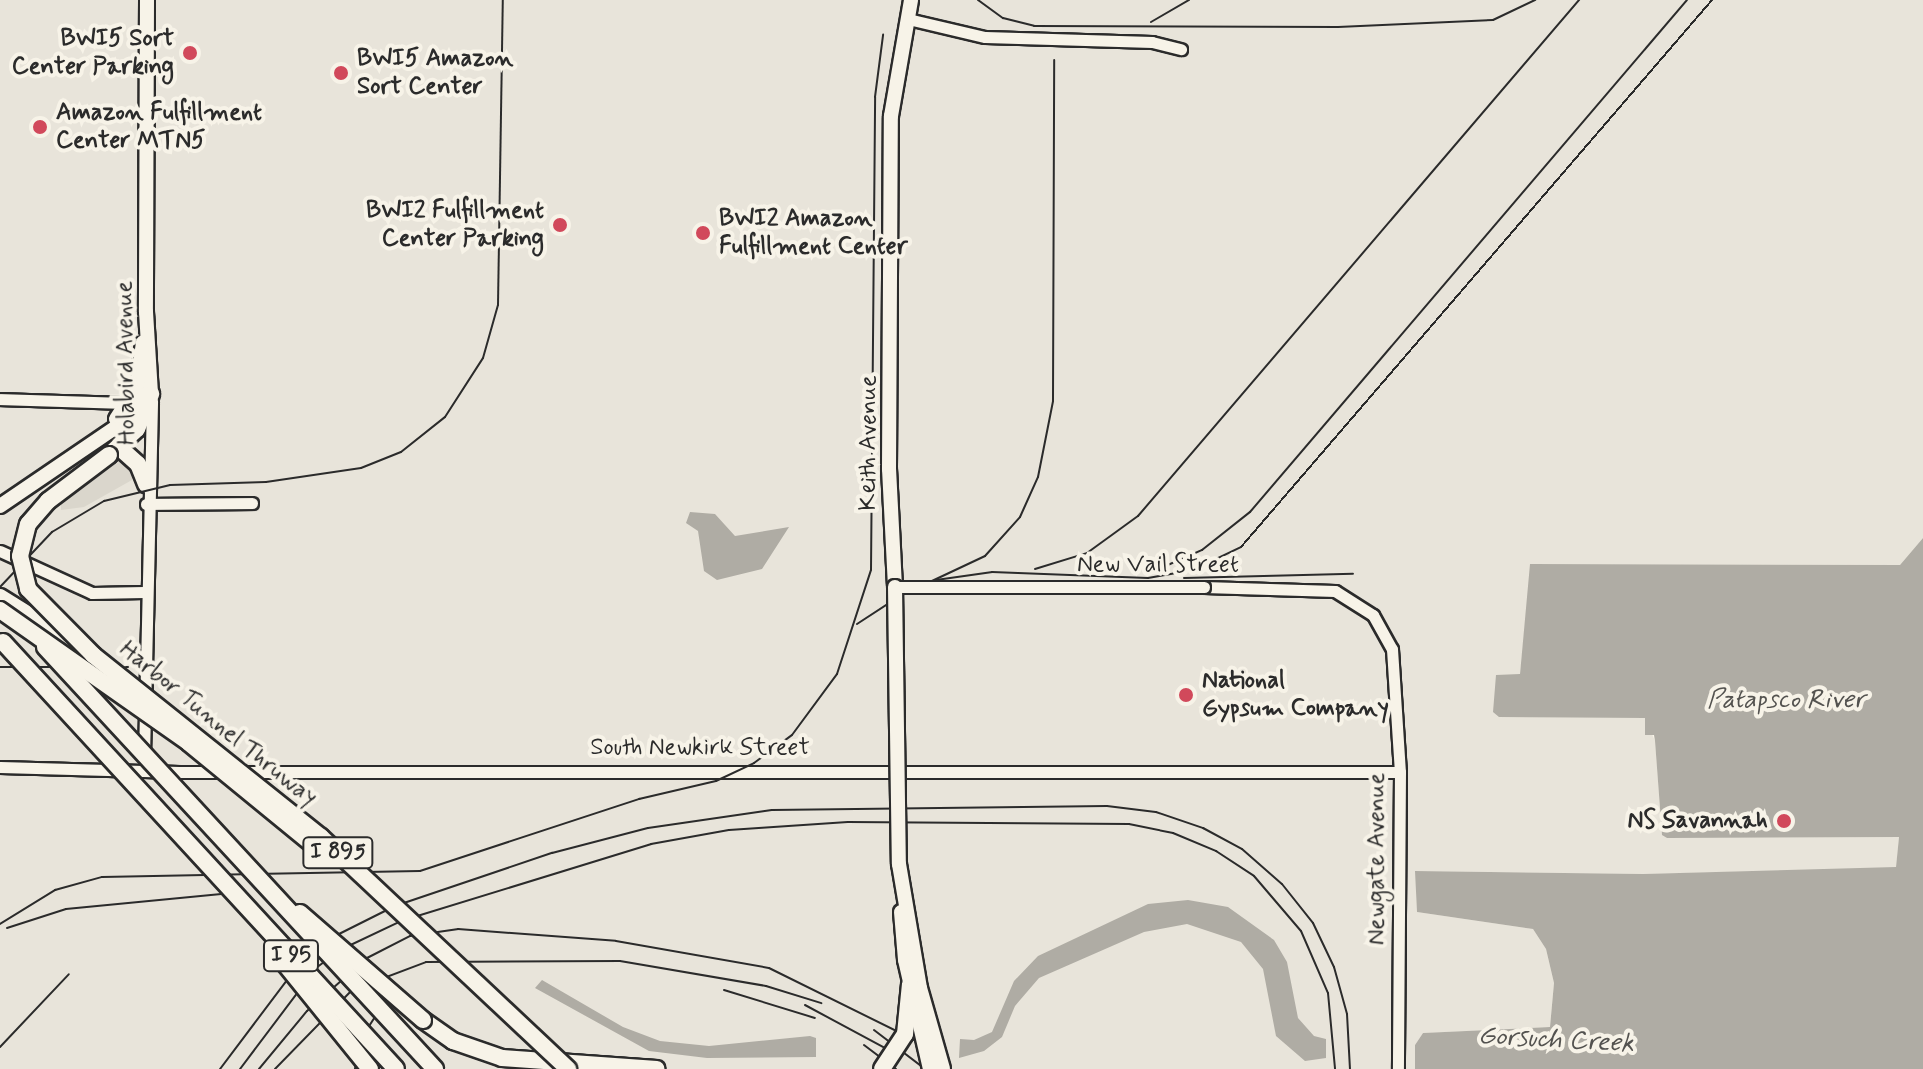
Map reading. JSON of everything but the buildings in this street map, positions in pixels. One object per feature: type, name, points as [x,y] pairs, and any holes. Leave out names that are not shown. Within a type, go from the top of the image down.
[{"type":"highway","points":[[93,655],[28,589],[20,556],[35,514],[114,452],[137,429],[151,394]]},
{"type":"highway","points":[[114,452],[138,464],[146,484]]},
{"type":"highway","points":[[0,588],[38,639]]},
{"type":"highway","name":"Harbor Tunnel Thruway","points":[[0,598],[93,655],[321,837],[568,1069]]},
{"type":"highway","name":"I 95","points":[[0,598],[241,863],[435,1069]]},
{"type":"highway","name":"Harbor Tunnel Thruway","points":[[0,610],[177,734],[311,843],[554,1069]]},
{"type":"highway","name":"I 95","points":[[1,640],[396,1069]]},
{"type":"highway","points":[[185,842],[370,1069]]},
{"type":"highway","points":[[241,863],[453,1041],[502,1058],[657,1069]]},
{"type":"highway","points":[[882,1069],[901,1046],[910,984]]},
{"type":"main road","name":"Holabird Avenue","points":[[147,0],[146,312],[151,394]]},
{"type":"main road","name":"Keith Avenue","points":[[911,0],[891,116],[890,408],[901,930],[930,1069]]},
{"type":"main road","points":[[106,432],[137,387],[146,312]]},
{"type":"main road","points":[[0,506],[106,432],[143,401],[151,362]]},
{"type":"main road","name":"Keith Avenue","points":[[902,888],[920,988],[943,1069]]},
{"type":"street","points":[[908,19],[985,37],[1152,42],[1181,49]]},
{"type":"street","name":"Holabird Avenue","points":[[144,772],[146,484],[151,394]]},
{"type":"street","points":[[0,399],[128,403]]},
{"type":"street","points":[[146,504],[252,503]]},
{"type":"street","points":[[0,551],[92,593],[144,592]]},
{"type":"street","name":"New Vail Street","points":[[895,587],[1204,587],[1335,591],[1373,615],[1392,649]]},
{"type":"street","points":[[898,623],[899,770]]},
{"type":"street","name":"Newgate Avenue","points":[[1392,649],[1400,772],[1398,1069]]},
{"type":"street","name":"South Newkirk Street","points":[[0,767],[144,772],[1400,772]]},
{"type":"shaded area","points":[[0,0],[1923,0],[1923,538],[1900,565],[1531,564],[1520,674],[1499,717],[1645,718],[1655,741],[1662,834],[1667,838],[1899,837],[1896,868],[1643,874],[1416,871],[1417,912],[1533,929],[1546,949],[1554,983],[1550,1027],[1423,1033],[1415,1045],[1415,1069],[0,1069]]},
{"type":"shaded area","points":[[122,455],[134,472],[132,480],[84,507],[61,510],[61,502],[109,460]]},
{"type":"water","points":[[690,512],[715,514],[735,536],[789,527],[762,569],[717,580],[704,571],[698,531],[686,523]]},
{"type":"water","name":"Patapsco River","points":[[1923,538],[1923,1069],[1415,1069],[1415,1045],[1423,1033],[1550,1027],[1554,983],[1546,949],[1533,929],[1417,912],[1415,871],[1643,874],[1896,867],[1899,837],[1667,838],[1662,835],[1654,735],[1645,735],[1645,718],[1499,717],[1493,712],[1496,675],[1520,674],[1530,564],[1900,565]]},
{"type":"water","points":[[1188,900],[1228,907],[1274,940],[1287,962],[1298,1018],[1314,1036],[1326,1039],[1326,1058],[1305,1061],[1276,1036],[1263,969],[1241,942],[1187,924],[1144,932],[1039,978],[1015,1006],[1002,1037],[984,1051],[959,1058],[960,1039],[974,1040],[992,1032],[1014,981],[1038,956],[1148,904]]},
{"type":"water","points":[[542,980],[623,1027],[660,1041],[709,1046],[810,1036],[816,1038],[816,1057],[707,1058],[649,1051],[535,988]]},
{"type":"railway","points":[[0,587],[52,532],[104,501],[170,485],[266,482],[361,468],[401,452],[445,417],[483,358],[498,305],[503,0]]},
{"type":"railway","points":[[978,0],[1003,18],[1034,26],[1338,27],[1493,20],[1535,0]]},
{"type":"railway","points":[[1151,22],[1189,0]]},
{"type":"railway","points":[[1035,569],[1087,553],[1138,516],[1579,0]]},
{"type":"railway","points":[[1161,568],[1202,550],[1250,512],[1687,0]]},
{"type":"railway","points":[[936,580],[992,572],[1148,578],[1193,570],[1241,547],[1712,0]]},
{"type":"railway","points":[[0,924],[55,890],[102,877],[420,871],[639,799],[716,781],[754,763],[792,735],[837,674],[871,570],[875,97],[883,35]]},
{"type":"railway","points":[[857,624],[900,596],[985,556],[1020,517],[1038,477],[1053,401],[1054,60]]},
{"type":"railway","points":[[1184,578],[1353,574]]},
{"type":"railway","points":[[0,667],[128,667]]},
{"type":"railway","points":[[220,1069],[290,976],[331,938],[395,906],[552,853],[648,828],[772,810],[1107,806],[1156,812],[1203,828],[1242,849],[1282,884],[1313,923],[1334,967],[1347,1014],[1350,1069]]},
{"type":"railway","points":[[240,1069],[316,968],[340,950],[401,921],[651,844],[729,830],[848,822],[1129,824],[1173,833],[1216,851],[1254,876],[1301,931],[1328,993],[1335,1069]]},
{"type":"railway","points":[[7,928],[66,909],[221,894]]},
{"type":"railway","points":[[259,1069],[307,1011],[367,958],[410,936],[458,929],[616,941],[769,968],[919,1042],[948,1069]]},
{"type":"railway","points":[[275,1069],[352,990],[426,962],[620,961],[766,986],[821,1003]]},
{"type":"railway","points":[[0,1047],[69,974]]},
{"type":"railway","points":[[724,990],[815,1018]]},
{"type":"railway","points":[[805,1005],[883,1047]]},
{"type":"railway","points":[[355,1069],[360,1040],[377,1014]]},
{"type":"railway","points":[[874,1030],[925,1069]]},
{"type":"railway","points":[[864,1045],[896,1069]]},
{"type":"place","name":"BWI5 Sort Center Parking","points":[[190,53]]},
{"type":"place","name":"BWI5 Amazon Sort Center","points":[[341,73]]},
{"type":"place","name":"Amazon Fulfillment Center MTN5","points":[[40,127]]},
{"type":"place","name":"BWI2 Fulfillment Center Parking","points":[[560,225]]},
{"type":"place","name":"BWI2 Amazon Fulfillment Center","points":[[703,233]]},
{"type":"place","name":"National Gypsum Company","points":[[1186,695]]},
{"type":"place","name":"NS Savannah","points":[[1784,821]]},
{"type":"water label","name":"Gorsuch Creek","points":[[1556,1041]]}]
